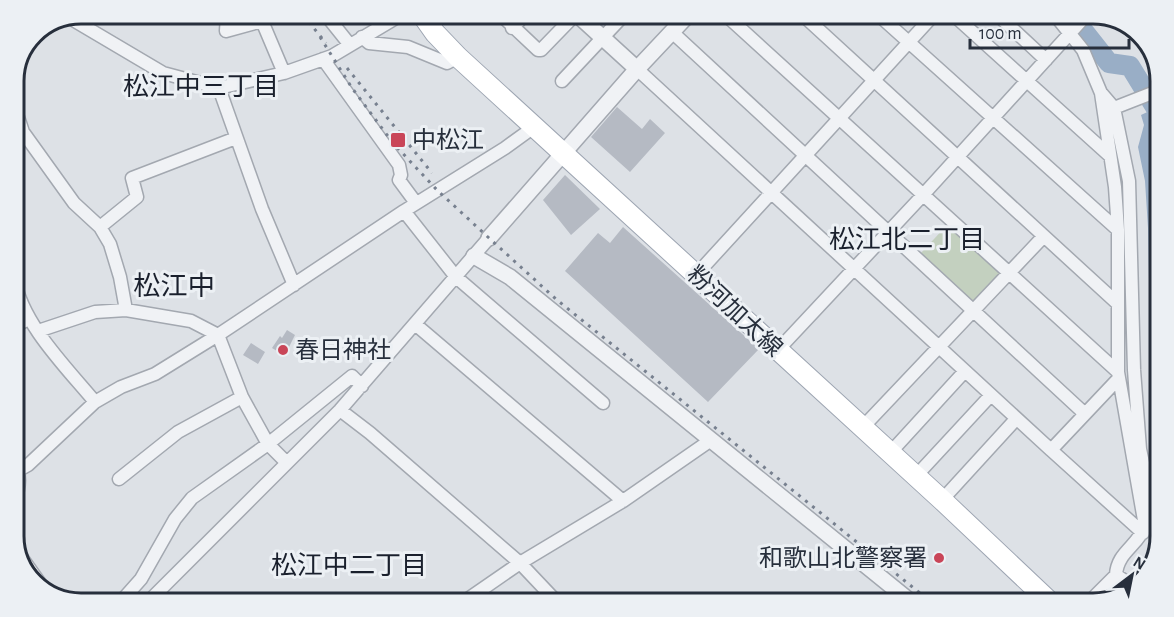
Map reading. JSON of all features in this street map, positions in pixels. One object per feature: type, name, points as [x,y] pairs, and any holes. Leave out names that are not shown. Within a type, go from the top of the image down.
[{"type":"main road","name":"粉河加太線","points":[[429,24],[458,57],[916,476],[1040,593]]},
{"type":"street","points":[[80,24],[163,73],[219,88],[284,73],[323,59],[336,54],[386,24]]},
{"type":"street","points":[[226,24],[226,31],[251,24]]},
{"type":"street","points":[[263,24],[284,73]]},
{"type":"street","points":[[333,24],[350,45]]},
{"type":"street","points":[[508,24],[538,50],[541,50],[566,24]]},
{"type":"street","points":[[512,28],[516,24]]},
{"type":"street","points":[[588,24],[964,372],[1143,533]]},
{"type":"street","points":[[562,81],[616,24]]},
{"type":"street","points":[[157,593],[340,410],[562,153],[680,24]]},
{"type":"street","points":[[736,24],[1118,375]]},
{"type":"street","points":[[812,24],[1118,303]]},
{"type":"street","points":[[888,24],[1118,230]]},
{"type":"street","points":[[696,275],[925,24]]},
{"type":"street","points":[[962,24],[1110,156]]},
{"type":"street","points":[[1007,24],[1046,60]]},
{"type":"street","points":[[1063,24],[1072,32],[1083,50],[1101,93],[1115,187],[1118,230],[1118,375],[1145,526],[1143,533],[1117,563],[1116,575],[1098,593]]},
{"type":"street","points":[[777,351],[1079,24]]},
{"type":"street","points":[[672,32],[1084,413]]},
{"type":"street","points":[[362,38],[369,43],[408,47],[447,63],[458,57]]},
{"type":"street","points":[[323,59],[399,165],[401,175],[399,180],[416,203]]},
{"type":"street","points":[[219,88],[262,210],[294,285]]},
{"type":"street","points":[[1101,93],[1117,107],[1129,181],[1134,370],[1140,449],[1150,495]]},
{"type":"street","points":[[1117,107],[1150,94]]},
{"type":"street","points":[[24,466],[28,465],[94,402],[121,387],[155,374],[218,335],[534,127]]},
{"type":"street","points":[[100,227],[136,196],[132,178],[236,138]]},
{"type":"street","points":[[24,142],[74,203],[100,227],[110,244],[120,277],[126,310]]},
{"type":"street","points":[[404,211],[456,277],[603,402]]},
{"type":"street","points":[[862,428],[1044,236]]},
{"type":"street","points":[[474,256],[510,277],[897,593]]},
{"type":"street","points":[[24,309],[38,331],[94,402]]},
{"type":"street","points":[[38,331],[95,312],[126,310],[192,321],[218,335],[242,397],[268,444],[287,463]]},
{"type":"street","points":[[24,321],[29,319]]},
{"type":"street","points":[[415,324],[623,501]]},
{"type":"street","points":[[890,453],[964,372]]},
{"type":"street","points":[[1051,450],[1118,375]]},
{"type":"street","points":[[129,593],[141,579],[175,519],[192,498],[268,444],[352,376],[362,386]]},
{"type":"street","points":[[916,476],[991,395]]},
{"type":"street","points":[[119,479],[178,432],[242,397]]},
{"type":"street","points":[[340,410],[370,433],[520,563],[548,593]]},
{"type":"street","points":[[942,500],[1017,419]]},
{"type":"street","points":[[477,593],[520,563],[623,501],[711,440]]},
{"type":"street","points":[[1116,575],[1126,582]]},
{"type":"green space","points":[[947,225],[999,271],[999,275],[975,301],[972,302],[921,253]]},
{"type":"water","points":[[1150,111],[1150,329],[1145,181],[1138,147],[1144,125],[1141,115]]},
{"type":"building","points":[[617,107],[642,129],[650,119],[665,133],[630,172],[591,137]]},
{"type":"building","points":[[565,175],[600,209],[571,235],[543,200]]},
{"type":"building","points":[[623,227],[759,349],[708,402],[565,271],[598,233],[610,243]]},
{"type":"building","points":[[287,330],[295,335],[286,353],[283,351],[282,354],[272,348]]},
{"type":"building","points":[[251,343],[265,352],[258,364],[243,355]]},
{"type":"waterway","points":[[1078,24],[1109,63],[1130,66],[1150,99]]},
{"type":"railway","points":[[310,24],[326,43]]},
{"type":"railway","points":[[320,37],[352,88],[393,143],[437,190],[557,300],[920,593]]},
{"type":"railway","points":[[347,68],[432,173]]},
{"type":"place","name":"中松江","points":[[398,140]]},
{"type":"place","name":"春日神社","points":[[283,350]]},
{"type":"place","name":"和歌山北警察署","points":[[939,558]]},
{"type":"district","name":"松江中三丁目","points":[[201,86]]},
{"type":"district","name":"松江北二丁目","points":[[907,239]]},
{"type":"district","name":"松江中","points":[[174,286]]},
{"type":"district","name":"松江中二丁目","points":[[349,565]]}]
